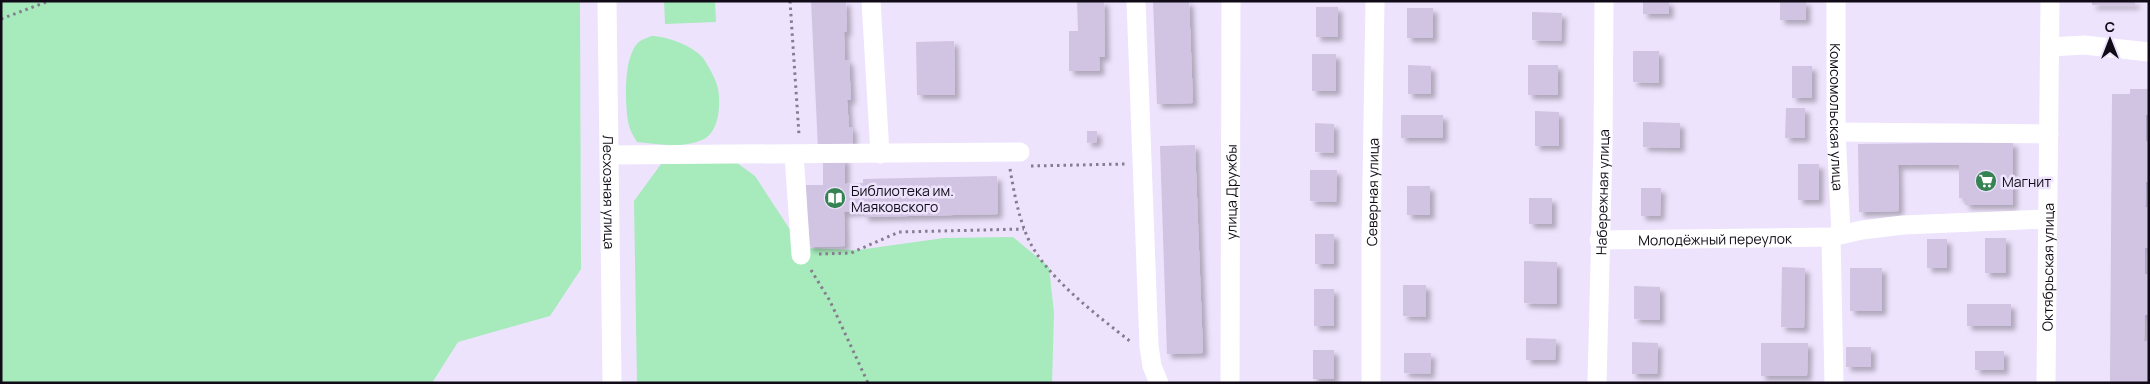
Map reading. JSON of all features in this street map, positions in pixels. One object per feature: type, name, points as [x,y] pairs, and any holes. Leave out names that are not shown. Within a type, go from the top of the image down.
[{"type":"street","name":"Лесхозная улица","points":[[607,1],[612,383]]},
{"type":"street","points":[[871,1],[880,154]]},
{"type":"street","points":[[1136,1],[1151,357],[1158,383]]},
{"type":"street","name":"улица Дружбы","points":[[1230,1],[1230,383]]},
{"type":"street","name":"Северная улица","points":[[1371,383],[1375,1]]},
{"type":"street","name":"Набережная улица","points":[[1597,383],[1599,240],[1603,146],[1604,1]]},
{"type":"street","name":"Комсомольская улица","points":[[1834,383],[1836,1]]},
{"type":"street","name":"Октябрьская улица","points":[[2046,383],[2050,1]]},
{"type":"street","points":[[2050,47],[2084,45],[2149,52]]},
{"type":"street","points":[[1836,132],[2049,134]]},
{"type":"street","points":[[609,154],[880,154],[1023,161]]},
{"type":"street","points":[[797,155],[801,255]]},
{"type":"street","name":"Молодёжный переулок","points":[[1599,240],[1836,235],[1903,225],[2047,219]]},
{"type":"path","points":[[1,18],[49,1]]},
{"type":"path","points":[[790,1],[797,155]]},
{"type":"path","points":[[1142,164],[1023,161],[1010,166],[1017,205],[1024,229],[1044,265],[1097,315],[1151,357]]},
{"type":"path","points":[[801,255],[851,254],[899,232],[1024,229]]},
{"type":"path","points":[[801,255],[830,301],[868,383]]},
{"type":"green space","points":[[1,1],[580,1],[581,269],[550,316],[458,342],[432,383],[1,383]]},
{"type":"green space","points":[[664,1],[715,1],[716,22],[665,24]]},
{"type":"green space","points":[[651,36],[672,40],[693,49],[703,58],[712,73],[718,89],[718,118],[712,131],[702,140],[678,145],[662,145],[637,142],[631,132],[626,102],[628,67],[634,47],[640,41]]},
{"type":"green space","points":[[664,160],[733,160],[755,176],[802,248],[858,250],[944,238],[1013,237],[1049,267],[1054,313],[1052,383],[637,383],[634,201]]},
{"type":"building","points":[[811,1],[846,1],[847,31],[844,32],[845,60],[849,60],[851,100],[847,100],[849,127],[852,127],[853,147],[818,149]]},
{"type":"building","points":[[1077,1],[1104,1],[1105,57],[1099,57],[1100,71],[1069,71],[1069,31],[1078,31]]},
{"type":"building","points":[[1153,1],[1189,1],[1193,103],[1157,104]]},
{"type":"building","points":[[1643,1],[1669,1],[1669,14],[1643,14]]},
{"type":"building","points":[[1780,1],[1806,1],[1806,20],[1780,20]]},
{"type":"building","points":[[2092,1],[2135,1],[2135,5],[2092,5]]},
{"type":"building","points":[[1316,7],[1338,7],[1338,37],[1316,37]]},
{"type":"building","points":[[1407,8],[1433,8],[1433,38],[1407,38]]},
{"type":"building","points":[[1532,12],[1562,13],[1561,41],[1532,40]]},
{"type":"building","points":[[954,41],[955,95],[917,95],[916,42]]},
{"type":"building","points":[[1633,51],[1659,51],[1659,83],[1633,82]]},
{"type":"building","points":[[1312,54],[1336,54],[1336,91],[1312,91]]},
{"type":"building","points":[[1408,65],[1431,66],[1431,94],[1408,94]]},
{"type":"building","points":[[1528,65],[1558,65],[1558,95],[1528,95]]},
{"type":"building","points":[[1792,66],[1812,66],[1812,98],[1792,98]]},
{"type":"building","points":[[2130,89],[2149,89],[2146,141],[2149,141],[2149,182],[2146,182],[2145,207],[2149,207],[2148,248],[2145,248],[2145,274],[2148,274],[2148,315],[2145,315],[2144,341],[2148,341],[2148,382],[2110,383],[2112,94],[2130,94]]},
{"type":"building","points":[[1786,108],[1805,108],[1805,138],[1785,138]]},
{"type":"building","points":[[1535,111],[1559,112],[1559,146],[1535,146]]},
{"type":"building","points":[[1401,115],[1443,115],[1443,138],[1401,138]]},
{"type":"building","points":[[1643,122],[1680,123],[1680,148],[1643,147]]},
{"type":"building","points":[[1315,123],[1334,124],[1334,153],[1315,152]]},
{"type":"building","points":[[1087,131],[1097,131],[1097,142],[1087,143]]},
{"type":"building","points":[[2013,142],[2013,205],[1965,205],[1965,198],[1959,198],[1959,165],[1898,165],[1899,211],[1859,212],[1858,144]]},
{"type":"building","points":[[1195,145],[1203,353],[1167,354],[1160,146]]},
{"type":"building","points":[[823,158],[845,158],[845,184],[863,183],[863,179],[997,176],[998,214],[864,217],[864,211],[844,212],[845,246],[808,247],[806,185],[823,185]]},
{"type":"building","points":[[1798,164],[1819,164],[1819,200],[1798,200]]},
{"type":"building","points":[[1310,170],[1337,170],[1336,202],[1310,201]]},
{"type":"building","points":[[1407,186],[1430,186],[1430,215],[1407,215]]},
{"type":"building","points":[[1641,188],[1661,188],[1660,216],[1641,216]]},
{"type":"building","points":[[1529,198],[1552,198],[1552,224],[1529,224]]},
{"type":"building","points":[[1315,234],[1334,234],[1334,264],[1315,264]]},
{"type":"building","points":[[1985,238],[2006,238],[2006,273],[1985,273]]},
{"type":"building","points":[[1927,239],[1947,239],[1947,268],[1927,268]]},
{"type":"building","points":[[1524,261],[1557,262],[1557,304],[1524,303]]},
{"type":"building","points":[[1782,267],[1805,268],[1804,328],[1781,327]]},
{"type":"building","points":[[1850,268],[1882,268],[1882,311],[1850,311]]},
{"type":"building","points":[[1403,285],[1426,285],[1426,317],[1403,316]]},
{"type":"building","points":[[1634,286],[1660,287],[1660,320],[1634,319]]},
{"type":"building","points":[[1314,289],[1334,289],[1334,326],[1314,326]]},
{"type":"building","points":[[1967,304],[2011,304],[2011,326],[1967,326]]},
{"type":"building","points":[[1526,338],[1556,339],[1555,360],[1526,360]]},
{"type":"building","points":[[1632,342],[1658,343],[1657,374],[1632,374]]},
{"type":"building","points":[[1761,343],[1808,343],[1807,376],[1761,376]]},
{"type":"building","points":[[1846,347],[1871,347],[1871,367],[1846,367]]},
{"type":"building","points":[[1313,350],[1334,350],[1334,379],[1313,379]]},
{"type":"building","points":[[1975,351],[2004,351],[2004,370],[1975,370]]},
{"type":"building","points":[[1404,353],[1431,353],[1430,374],[1404,373]]},
{"type":"place","name":"Магнит","points":[[1986,181]]},
{"type":"place","name":"Библиотека им. Маяковского","points":[[835,198]]}]
